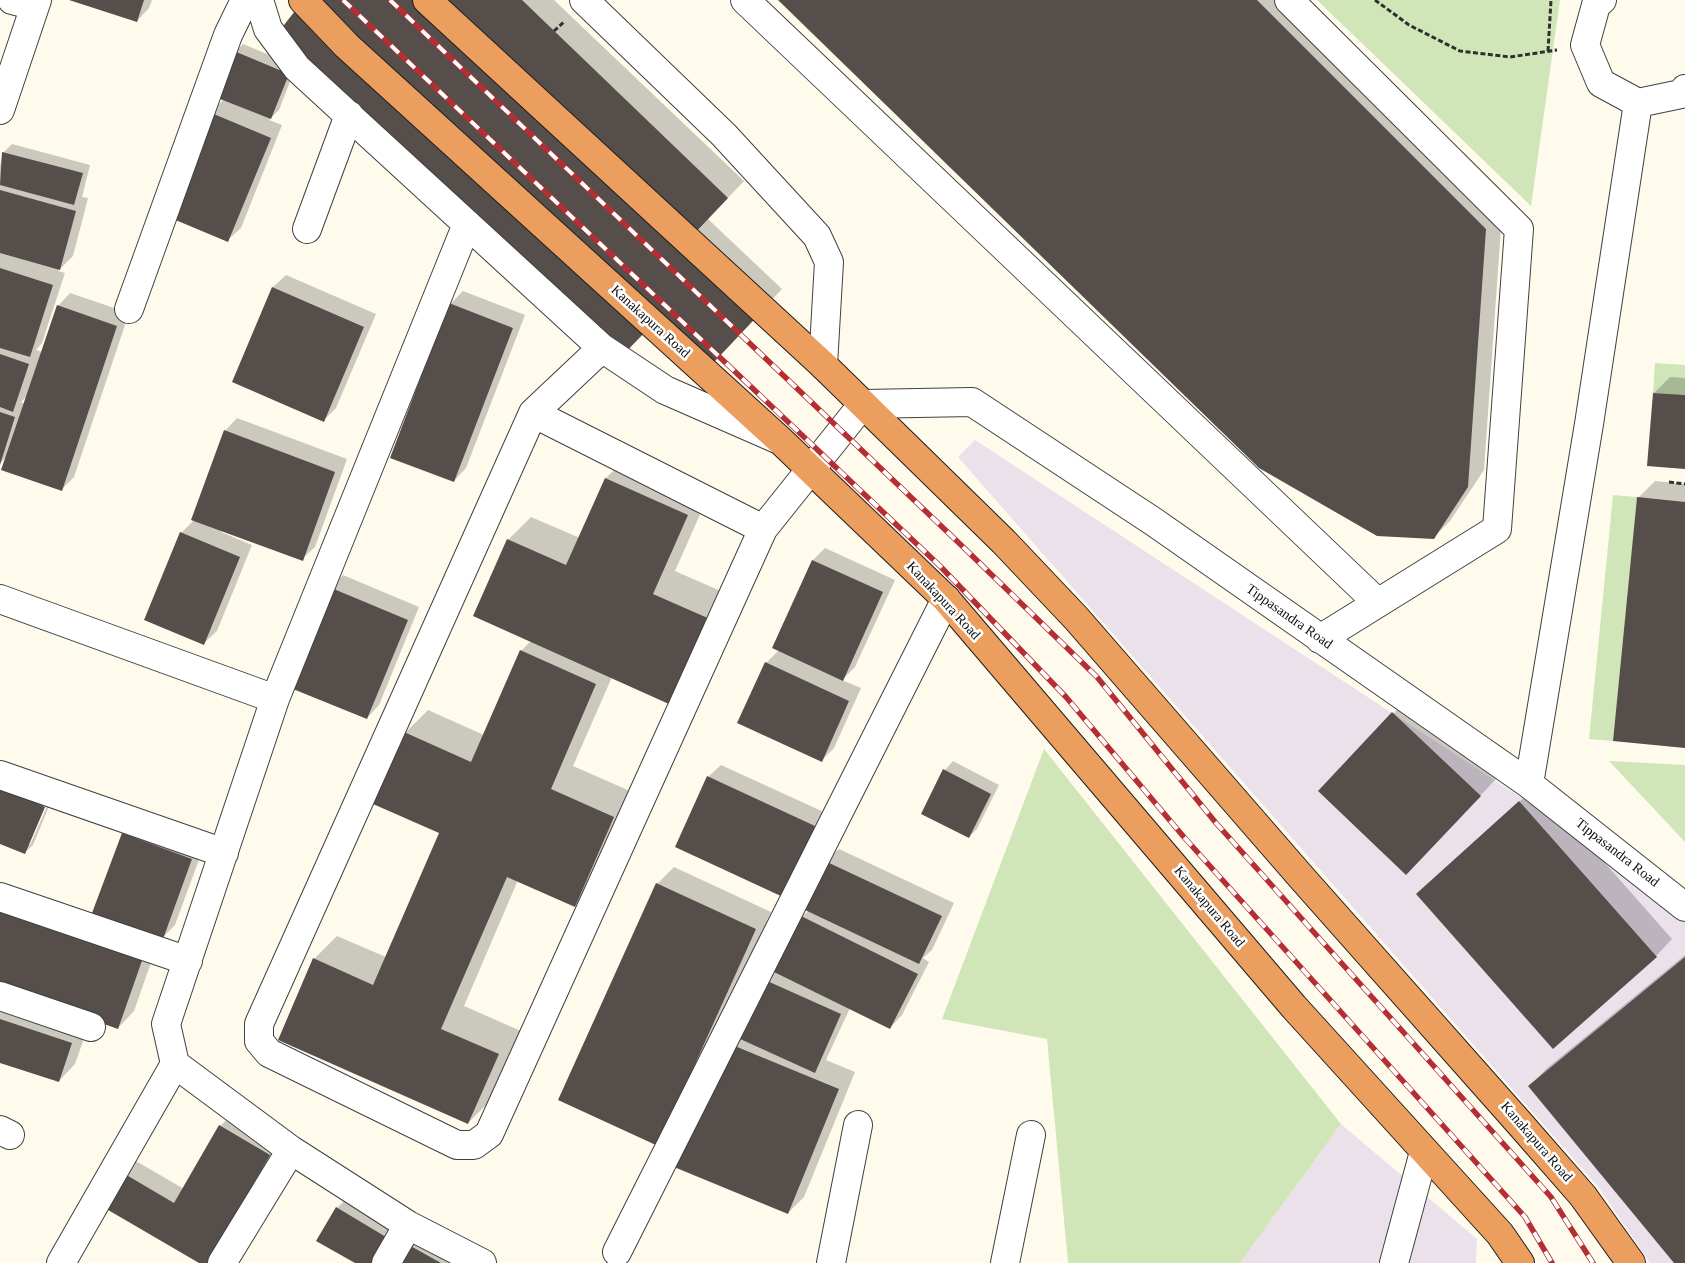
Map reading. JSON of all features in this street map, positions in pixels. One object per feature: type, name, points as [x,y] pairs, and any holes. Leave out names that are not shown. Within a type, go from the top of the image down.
[{"type":"highway","name":"Kanakapura Road","points":[[304,0],[347,46],[781,441],[946,600],[1294,1006],[1500,1234],[1520,1263]]},
{"type":"highway","name":"Kanakapura Road","points":[[426,0],[823,365],[1004,542],[1076,618],[1295,870],[1522,1124],[1583,1196],[1631,1263]]},
{"type":"street","points":[[129,309],[228,35],[245,0]]},
{"type":"street","points":[[259,0],[268,29],[297,68],[602,348],[665,390],[781,441]]},
{"type":"street","points":[[745,0],[1378,603]]},
{"type":"street","points":[[1289,0],[1519,230],[1497,528],[1320,639]]},
{"type":"street","points":[[0,110],[28,2]]},
{"type":"street","points":[[1597,2],[1585,45],[1601,83],[1638,104],[1681,94],[1685,89]]},
{"type":"street","points":[[576,9],[724,135],[816,236],[829,262],[823,365]]},
{"type":"street","points":[[1529,784],[1590,424],[1638,104]]},
{"type":"street","points":[[307,229],[349,115]]},
{"type":"street","points":[[467,224],[275,699],[166,1024],[175,1064],[291,1150],[408,1225],[482,1263]]},
{"type":"street","points":[[602,348],[533,413],[259,1024],[259,1040],[268,1053],[457,1145],[474,1145],[489,1134],[763,529],[863,404]]},
{"type":"street","name":"Tippasandra Road","points":[[863,404],[972,402],[1154,522],[1529,784],[1685,906]]},
{"type":"street","points":[[533,413],[763,529]]},
{"type":"street","points":[[0,599],[275,699]]},
{"type":"street","points":[[617,1252],[946,600]]},
{"type":"street","points":[[0,775],[224,853]]},
{"type":"street","points":[[0,897],[188,961]]},
{"type":"street","points":[[0,996],[91,1027]]},
{"type":"street","points":[[61,1263],[175,1064]]},
{"type":"street","points":[[831,1263],[858,1125]]},
{"type":"street","points":[[1005,1263],[1031,1135]]},
{"type":"street","points":[[222,1263],[291,1150]]},
{"type":"street","points":[[1394,1263],[1424,1152]]},
{"type":"street","points":[[386,1263],[408,1225]]},
{"type":"path","points":[[1375,0],[1409,25],[1460,51],[1510,57],[1548,51],[1551,0]]},
{"type":"path","points":[[554,31],[576,9]]},
{"type":"path","points":[[1669,482],[1685,484]]},
{"type":"shaded area","points":[[975,440],[1525,800],[1685,922],[1685,1263],[1650,1263],[1599,1188],[958,457]]},
{"type":"shaded area","points":[[1341,1124],[1477,1239],[1476,1263],[1240,1263]]},
{"type":"green space","points":[[1317,0],[1560,0],[1531,206]]},
{"type":"green space","points":[[1655,363],[1685,365],[1685,395],[1653,393]]},
{"type":"green space","points":[[1613,495],[1637,497],[1613,741],[1589,739]]},
{"type":"green space","points":[[1044,749],[1341,1124],[1240,1263],[1068,1263],[1047,1039],[942,1019]]},
{"type":"green space","points":[[1609,761],[1685,765],[1685,842]]},
{"type":"building","points":[[69,0],[144,0],[137,22]]},
{"type":"building","points":[[290,0],[522,0],[728,198],[692,236],[767,306],[698,379],[647,330],[621,357],[274,38],[298,7]]},
{"type":"building","points":[[778,0],[1257,0],[1486,229],[1468,487],[1434,539],[1377,536],[1259,468]]},
{"type":"building","points":[[234,51],[289,74],[271,119],[215,97]]},
{"type":"building","points":[[209,112],[271,138],[228,242],[166,216]]},
{"type":"building","points":[[2,152],[83,173],[74,205],[0,185]]},
{"type":"building","points":[[0,190],[76,211],[60,270],[0,253]]},
{"type":"building","points":[[0,268],[53,285],[30,357],[0,348]]},
{"type":"building","points":[[272,287],[364,327],[324,422],[232,382]]},
{"type":"building","points":[[449,303],[513,328],[454,482],[390,458]]},
{"type":"building","points":[[57,305],[117,326],[62,491],[1,470]]},
{"type":"building","points":[[0,354],[29,364],[13,412],[0,407]]},
{"type":"building","points":[[1653,393],[1685,395],[1685,469],[1647,466]]},
{"type":"building","points":[[0,412],[15,417],[0,465]]},
{"type":"building","points":[[224,430],[335,472],[303,561],[191,520]]},
{"type":"building","points":[[605,478],[688,515],[653,594],[719,623],[680,709],[473,616],[507,539],[566,565]]},
{"type":"building","points":[[1637,497],[1685,502],[1685,748],[1613,741]]},
{"type":"building","points":[[180,532],[240,557],[204,645],[144,620]]},
{"type":"building","points":[[812,560],[883,592],[843,681],[772,648]]},
{"type":"building","points":[[329,587],[408,620],[367,719],[288,687]]},
{"type":"building","points":[[520,650],[596,684],[551,789],[614,817],[575,907],[507,877],[441,1029],[499,1054],[468,1124],[278,1040],[313,958],[373,985],[439,833],[373,804],[404,732],[471,762]]},
{"type":"building","points":[[765,662],[849,701],[822,762],[737,723]]},
{"type":"building","points":[[1392,712],[1481,796],[1406,875],[1318,791]]},
{"type":"building","points":[[943,769],[991,794],[969,838],[921,814]]},
{"type":"building","points":[[707,776],[815,826],[783,897],[675,847]]},
{"type":"building","points":[[0,787],[45,807],[25,854],[0,844]]},
{"type":"building","points":[[1519,801],[1657,957],[1553,1049],[1416,894]]},
{"type":"building","points":[[122,833],[192,859],[163,939],[92,913]]},
{"type":"building","points":[[825,861],[942,916],[919,964],[803,909]]},
{"type":"building","points":[[656,883],[756,929],[658,1146],[558,1100]]},
{"type":"building","points":[[0,904],[144,955],[118,1029],[0,987]]},
{"type":"building","points":[[801,916],[918,974],[890,1029],[774,972]]},
{"type":"building","points":[[1685,957],[1685,1263],[1674,1263],[1528,1086]]},
{"type":"building","points":[[765,980],[841,1014],[815,1073],[738,1038]]},
{"type":"building","points":[[0,1019],[72,1043],[59,1082],[0,1063]]},
{"type":"building","points":[[725,1042],[839,1089],[788,1214],[674,1167]]},
{"type":"building","points":[[219,1125],[270,1155],[208,1263],[199,1263],[103,1207],[123,1173],[174,1203]]},
{"type":"building","points":[[336,1207],[386,1237],[371,1263],[355,1263],[316,1241]]},
{"type":"building","points":[[407,1244],[441,1263],[396,1263]]},
{"type":"railway","points":[[343,0],[940,566],[1066,697],[1183,836],[1525,1217],[1552,1263]]},
{"type":"railway","points":[[390,0],[1097,677],[1216,823],[1551,1197],[1593,1263]]}]
